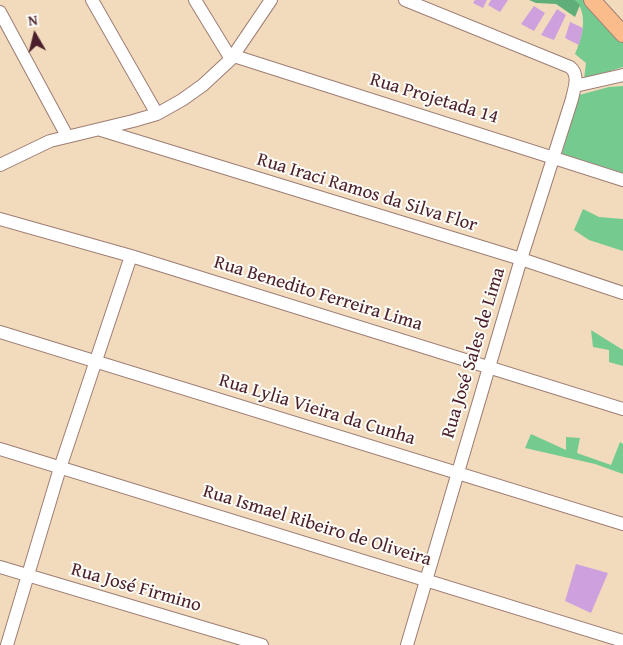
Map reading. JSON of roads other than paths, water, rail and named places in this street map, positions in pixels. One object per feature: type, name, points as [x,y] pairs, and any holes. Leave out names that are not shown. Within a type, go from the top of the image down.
[{"type":"main road","points":[[592,0],[623,34]]},
{"type":"street","points":[[92,0],[157,114]]},
{"type":"street","points":[[195,0],[232,57]]},
{"type":"street","points":[[0,165],[41,145],[68,136],[101,130],[157,114],[194,92],[232,57],[270,0]]},
{"type":"street","name":"Rua José Sales de Lima","points":[[405,0],[493,34],[570,67],[575,72],[575,86],[521,259],[407,645]]},
{"type":"street","points":[[0,12],[68,136]]},
{"type":"street","name":"Rua Projetada 14","points":[[232,57],[553,156],[623,180]]},
{"type":"street","points":[[575,86],[623,75]]},
{"type":"street","name":"Rua Iraci Ramos da Silva Flor","points":[[101,130],[521,259],[623,293]]},
{"type":"street","name":"Rua Benedito Ferreira Lima","points":[[0,219],[131,256],[623,409]]},
{"type":"street","points":[[7,645],[60,468],[131,256]]},
{"type":"street","name":"Rua Lylia Vieira da Cunha","points":[[0,332],[623,524]]},
{"type":"street","name":"Rua Ismael Ribeiro de Oliveira","points":[[0,449],[623,641]]},
{"type":"street","name":"Rua José Firmino","points":[[0,567],[262,645]]}]
